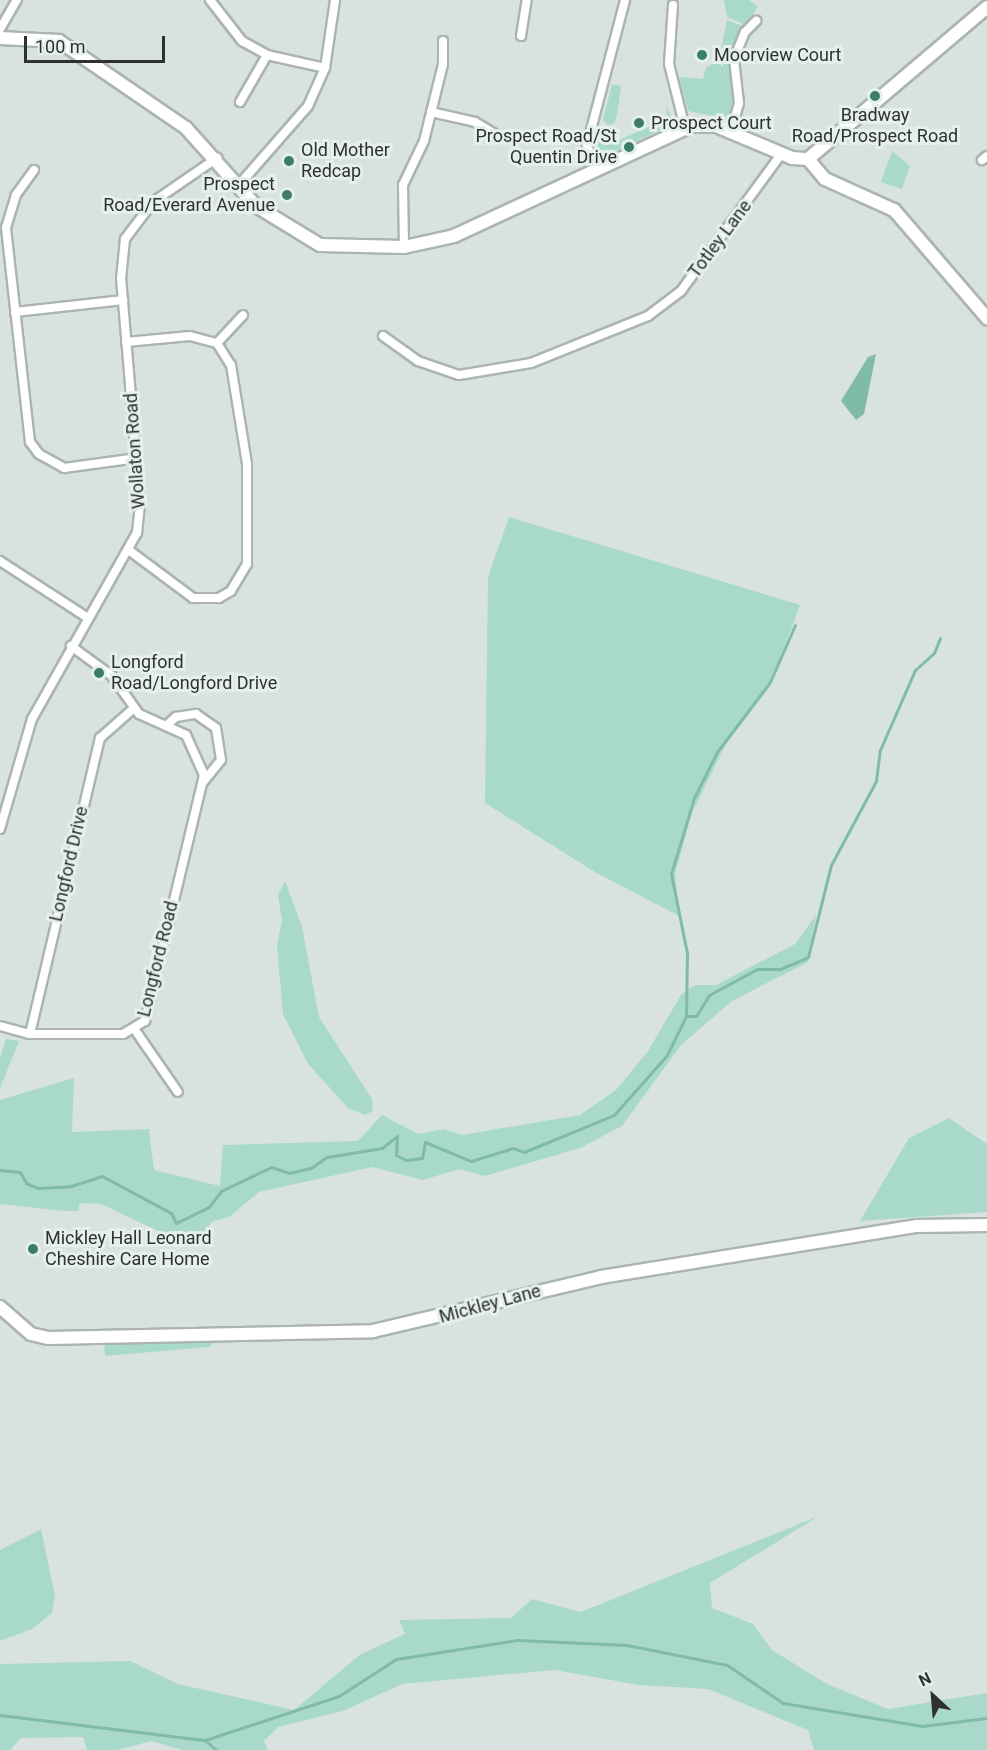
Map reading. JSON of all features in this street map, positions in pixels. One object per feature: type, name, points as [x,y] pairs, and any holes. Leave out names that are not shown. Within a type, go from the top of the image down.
[{"type":"street","points":[[0,29],[17,0]]},
{"type":"street","points":[[210,0],[242,41],[267,55],[325,68]]},
{"type":"street","points":[[238,186],[308,106],[325,68],[336,0]]},
{"type":"street","points":[[520,36],[527,0]]},
{"type":"street","points":[[596,170],[587,145],[625,0]]},
{"type":"street","points":[[673,5],[669,64],[685,128]]},
{"type":"street","points":[[808,159],[987,7]]},
{"type":"street","points":[[731,131],[739,103],[734,59],[745,32],[756,21]]},
{"type":"street","points":[[0,38],[59,41],[186,128],[218,158],[238,186],[272,218],[320,245],[404,247],[474,230],[685,128],[707,125],[731,131],[782,153],[808,159],[825,179],[886,203],[987,318]]},
{"type":"street","points":[[404,247],[403,185],[431,112],[443,41]]},
{"type":"street","points":[[240,102],[267,55]]},
{"type":"street","points":[[431,112],[475,122],[495,134]]},
{"type":"street","name":"Totley Lane","points":[[386,341],[418,361],[459,375],[493,372],[531,363],[648,316],[681,291],[782,153]]},
{"type":"street","name":"Wollaton Road","points":[[0,829],[32,719],[71,646],[130,551],[140,518],[121,257],[136,218],[218,158]]},
{"type":"street","points":[[34,170],[16,195],[6,228],[26,422],[39,454],[64,468],[137,458]]},
{"type":"street","points":[[15,312],[123,300]]},
{"type":"street","points":[[217,343],[243,315]]},
{"type":"street","points":[[126,342],[190,336],[217,343],[231,365],[247,464],[248,545],[240,581],[219,598],[193,598],[130,551]]},
{"type":"street","points":[[0,561],[88,618]]},
{"type":"street","points":[[71,646],[112,676],[133,709]]},
{"type":"street","name":"Longford Road","points":[[30,1034],[135,1030],[148,1012],[202,783],[200,755],[186,735],[168,724],[133,709]]},
{"type":"street","name":"Longford Drive","points":[[30,1034],[100,738],[133,709]]},
{"type":"street","name":"Longford Road","points":[[168,724],[176,717],[196,714],[216,728],[221,760],[202,783]]},
{"type":"street","points":[[0,1026],[30,1034]]},
{"type":"street","points":[[135,1030],[178,1092]]},
{"type":"street","name":"Mickley Lane","points":[[0,1307],[32,1334],[48,1338],[373,1331],[601,1278],[917,1226],[987,1225]]},
{"type":"shaded area","points":[[724,0],[749,0],[758,6],[746,25],[727,17]]},
{"type":"shaded area","points":[[727,20],[745,27],[729,52],[734,99],[729,119],[688,111],[679,77],[703,79],[706,68],[719,59]]},
{"type":"shaded area","points":[[612,84],[621,86],[615,123],[608,125],[603,120]]},
{"type":"shaded area","points":[[665,103],[674,124],[604,156],[597,152],[599,136],[615,142],[668,118]]},
{"type":"shaded area","points":[[892,151],[910,166],[902,189],[881,182]]},
{"type":"shaded area","points":[[876,354],[864,414],[856,420],[841,401],[868,357]]},
{"type":"shaded area","points":[[509,517],[800,605],[769,688],[726,744],[692,813],[675,874],[679,916],[595,872],[485,803],[488,577]]},
{"type":"shaded area","points":[[285,881],[302,927],[319,1017],[372,1099],[373,1111],[365,1115],[348,1108],[308,1064],[283,1014],[277,946],[282,920],[278,895]]},
{"type":"shaded area","points":[[816,915],[808,962],[732,1001],[681,1045],[622,1126],[580,1148],[485,1176],[459,1169],[423,1180],[372,1167],[259,1192],[229,1217],[213,1221],[192,1247],[101,1204],[80,1203],[78,1211],[65,1211],[0,1204],[0,1100],[74,1078],[72,1132],[149,1129],[154,1170],[220,1186],[223,1145],[358,1141],[382,1115],[418,1134],[444,1129],[462,1135],[580,1115],[616,1090],[648,1051],[681,995],[695,985],[716,985],[795,944]]},
{"type":"shaded area","points":[[6,1039],[19,1041],[0,1088],[0,1057]]},
{"type":"shaded area","points":[[949,1118],[987,1144],[987,1212],[860,1221],[909,1138]]},
{"type":"shaded area","points":[[104,1340],[217,1340],[209,1347],[105,1356]]},
{"type":"shaded area","points":[[819,1516],[710,1583],[712,1608],[753,1624],[772,1650],[827,1684],[888,1709],[987,1693],[987,1750],[814,1750],[808,1730],[708,1689],[639,1685],[555,1670],[402,1684],[343,1711],[278,1727],[264,1741],[268,1750],[182,1750],[151,1741],[118,1750],[87,1750],[83,1737],[21,1738],[10,1750],[0,1750],[0,1664],[130,1661],[178,1684],[294,1710],[361,1654],[405,1634],[399,1620],[511,1618],[532,1599],[581,1612]]},
{"type":"shaded area","points":[[41,1529],[55,1596],[52,1613],[32,1629],[0,1641],[0,1550]]},
{"type":"waterway","points":[[0,1170],[20,1172],[26,1183],[38,1188],[71,1186],[102,1176],[171,1213],[176,1223],[209,1207],[221,1191],[271,1167],[289,1173],[311,1168],[327,1157],[382,1148],[397,1136],[396,1155],[406,1160],[422,1158],[425,1142],[471,1161],[513,1148],[524,1152],[614,1115],[667,1055],[686,1016],[687,953],[671,874],[694,798],[717,752],[770,682],[795,625]]},
{"type":"waterway","points":[[686,1016],[696,1016],[709,995],[757,969],[780,969],[808,957],[831,865],[876,781],[880,750],[915,670],[934,653],[940,638]]},
{"type":"waterway","points":[[205,1740],[339,1696],[396,1659],[517,1640],[627,1645],[727,1665],[783,1703],[922,1726],[987,1718]]},
{"type":"waterway","points":[[0,1715],[205,1740],[216,1750]]},
{"type":"place","name":"Moorview Court","points":[[702,55]]},
{"type":"place","name":"Bradway Road/Prospect Road","points":[[875,96]]},
{"type":"place","name":"Prospect Court","points":[[639,123]]},
{"type":"place","name":"Prospect Road/St Quentin Drive","points":[[629,147]]},
{"type":"place","name":"Old Mother Redcap","points":[[289,161]]},
{"type":"place","name":"Prospect Road/Everard Avenue","points":[[287,195]]},
{"type":"place","name":"Longford Road/Longford Drive","points":[[99,673]]},
{"type":"place","name":"Mickley Hall Leonard Cheshire Care Home","points":[[33,1249]]}]
